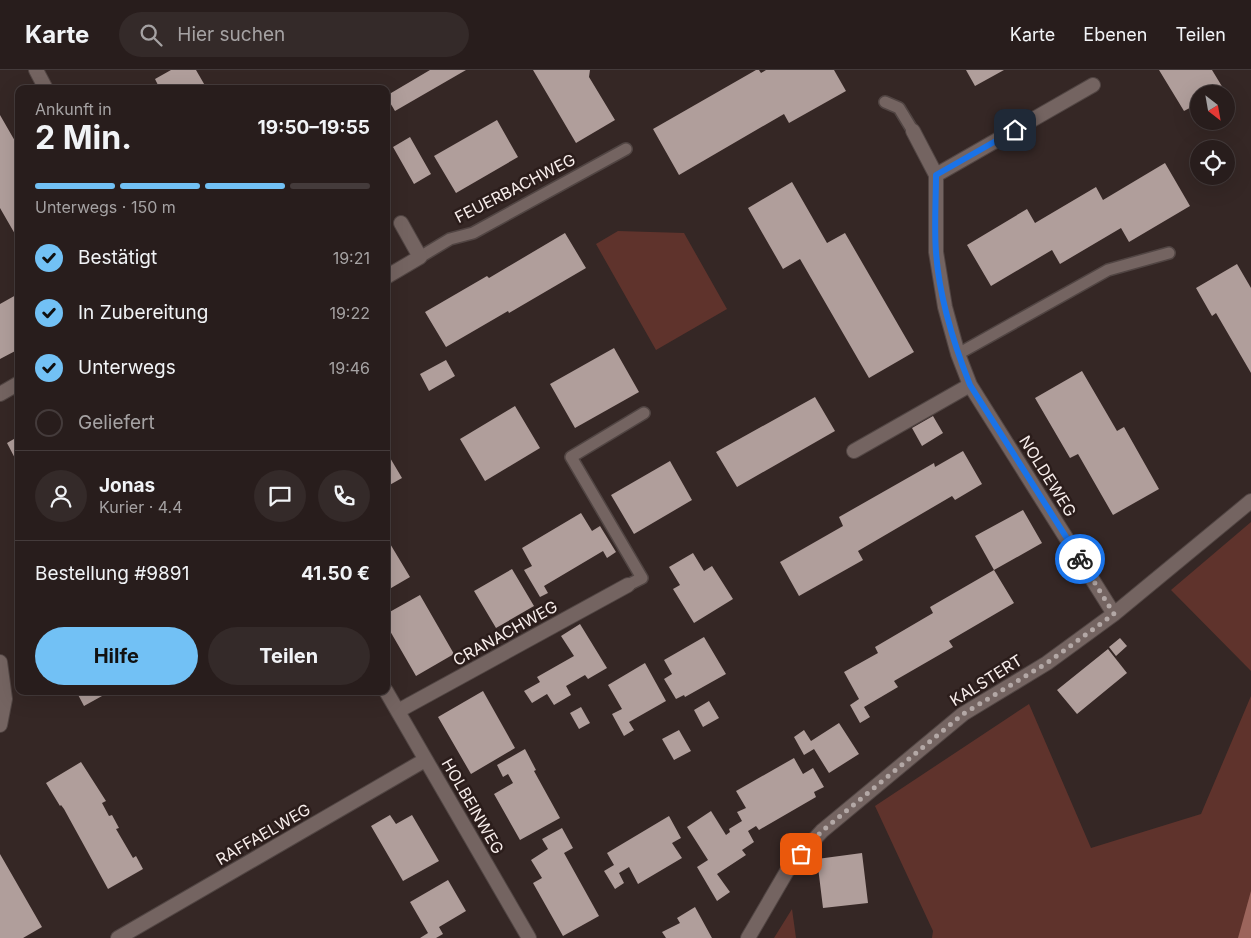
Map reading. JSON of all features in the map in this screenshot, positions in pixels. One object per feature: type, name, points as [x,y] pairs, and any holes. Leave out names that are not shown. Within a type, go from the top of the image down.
[{"type":"street","points":[[36,70],[44,85]]},
{"type":"street","points":[[936,175],[1093,85]]},
{"type":"street","name":"NOLDEWEG","points":[[913,132],[936,175],[936,252],[945,307],[958,354],[970,385],[1114,614]]},
{"type":"street","points":[[401,223],[420,257]]},
{"type":"street","name":"FEUERBACHWEG","points":[[390,276],[420,257]]},
{"type":"street","points":[[0,394],[15,385]]},
{"type":"street","points":[[854,451],[970,385]]},
{"type":"street","name":"KALSTERT","points":[[748,938],[790,866],[822,831],[963,714],[1047,663],[1114,614],[1251,500]]},
{"type":"street","name":"CRANACHWEG","points":[[398,711],[628,585]]},
{"type":"street","points":[[0,662],[5,699],[0,725]]},
{"type":"street","name":"HOLBEINWEG","points":[[388,695],[529,938]]},
{"type":"street","name":"RAFFAELWEG","points":[[118,938],[426,760]]},
{"type":"lane","points":[[885,102],[899,108],[913,132]]},
{"type":"lane","name":"FEUERBACHWEG","points":[[420,257],[450,240],[473,233],[626,149]]},
{"type":"lane","points":[[958,354],[1108,270],[1169,252]]},
{"type":"lane","points":[[628,585],[642,578],[571,457],[644,413]]},
{"type":"shaded area","points":[[618,231],[684,233],[727,309],[656,350],[596,244]]},
{"type":"shaded area","points":[[1251,522],[1251,671],[1171,590]]},
{"type":"shaded area","points":[[1251,696],[1251,938],[932,938],[933,931],[875,806],[1029,704],[1091,848],[1201,814]]},
{"type":"shaded area","points":[[1251,891],[1251,938],[1238,938]]},
{"type":"shaded area","points":[[792,909],[796,938],[774,938]]},
{"type":"building","points":[[171,70],[196,70],[205,85],[158,85],[155,79]]},
{"type":"building","points":[[430,70],[466,70],[395,111],[390,103],[390,94]]},
{"type":"building","points":[[533,70],[590,70],[589,77],[615,120],[576,143]]},
{"type":"building","points":[[759,70],[761,73],[766,70],[834,70],[846,91],[789,123],[784,114],[679,175],[653,129]]},
{"type":"building","points":[[966,70],[1004,70],[975,86]]},
{"type":"building","points":[[1159,70],[1212,70],[1221,85],[1190,85],[1190,108],[1184,111]]},
{"type":"building","points":[[0,115],[15,141],[15,234],[0,208]]},
{"type":"building","points":[[497,120],[518,157],[456,193],[434,156]]},
{"type":"building","points":[[410,137],[431,174],[414,184],[393,147]]},
{"type":"building","points":[[1165,163],[1190,206],[1129,242],[1121,228],[1060,264],[1052,250],[991,286],[967,245],[1027,209],[1035,223],[1096,187],[1103,200]]},
{"type":"building","points":[[792,182],[827,243],[845,233],[914,352],[869,378],[800,259],[783,269],[748,208]]},
{"type":"building","points":[[565,233],[586,268],[446,347],[425,312],[487,276],[489,278]]},
{"type":"building","points":[[1237,264],[1251,288],[1251,373],[1216,313],[1212,316],[1196,288]]},
{"type":"building","points":[[15,296],[15,351],[0,359],[0,304]]},
{"type":"building","points":[[614,348],[639,392],[575,428],[550,384]]},
{"type":"building","points":[[446,360],[455,376],[429,391],[420,374]]},
{"type":"building","points":[[1082,371],[1117,431],[1124,427],[1159,489],[1113,515],[1078,454],[1070,458],[1035,398]]},
{"type":"building","points":[[815,397],[835,431],[737,487],[716,452]]},
{"type":"building","points":[[515,406],[540,448],[485,481],[460,439]]},
{"type":"building","points":[[933,416],[943,433],[922,446],[912,428]]},
{"type":"building","points":[[15,438],[15,458],[7,443]]},
{"type":"building","points":[[963,451],[982,484],[955,500],[952,496],[858,551],[863,560],[799,596],[780,562],[843,526],[839,517],[934,463],[935,467]]},
{"type":"building","points":[[390,458],[402,478],[390,485]]},
{"type":"building","points":[[670,461],[692,500],[634,534],[611,495]]},
{"type":"building","points":[[1023,510],[1042,543],[994,570],[975,536]]},
{"type":"building","points":[[581,513],[592,531],[600,526],[616,552],[607,558],[603,551],[544,586],[548,593],[540,597],[524,570],[532,566],[522,548]]},
{"type":"building","points":[[390,544],[410,577],[390,589]]},
{"type":"building","points":[[693,553],[704,571],[712,566],[733,599],[694,623],[673,589],[680,585],[669,567]]},
{"type":"building","points":[[512,569],[534,606],[496,628],[474,591]]},
{"type":"building","points":[[994,570],[1014,603],[949,641],[953,647],[894,681],[898,687],[864,707],[870,717],[860,723],[850,705],[859,699],[844,672],[878,653],[875,647],[933,613],[930,607]]},
{"type":"building","points":[[420,595],[454,654],[416,676],[390,631],[390,612]]},
{"type":"building","points":[[580,624],[607,668],[588,679],[585,675],[566,686],[571,695],[554,705],[547,694],[532,703],[524,691],[540,682],[537,677],[574,656],[561,636]]},
{"type":"building","points":[[704,637],[726,674],[685,697],[684,695],[676,699],[664,679],[672,674],[664,660]]},
{"type":"building","points":[[1120,638],[1127,646],[1116,656],[1109,647]]},
{"type":"building","points":[[1108,649],[1127,673],[1077,714],[1057,690]]},
{"type":"building","points":[[645,663],[666,701],[629,722],[634,730],[624,736],[612,714],[622,709],[608,685]]},
{"type":"building","points":[[483,691],[515,748],[471,774],[438,717]]},
{"type":"building","points":[[78,695],[104,695],[84,706]]},
{"type":"building","points":[[709,701],[719,718],[703,727],[694,710]]},
{"type":"building","points":[[581,707],[590,723],[579,729],[570,713]]},
{"type":"building","points":[[839,723],[859,754],[829,773],[814,749],[804,755],[794,737],[804,730],[811,741]]},
{"type":"building","points":[[679,730],[691,751],[674,760],[662,739]]},
{"type":"building","points":[[525,749],[536,770],[534,771],[560,818],[520,840],[494,794],[513,783],[508,774],[503,777],[497,765]]},
{"type":"building","points":[[794,758],[803,774],[813,768],[824,787],[814,792],[816,797],[759,830],[756,826],[748,831],[754,842],[742,850],[746,855],[717,874],[730,892],[717,901],[697,867],[708,860],[687,827],[711,811],[726,835],[730,832],[729,829],[742,821],[737,812],[746,808],[736,791]]},
{"type":"building","points":[[81,762],[106,801],[102,803],[109,816],[112,815],[119,828],[116,829],[133,858],[136,856],[143,869],[108,889],[64,809],[60,806],[46,783]]},
{"type":"building","points":[[390,815],[396,824],[412,815],[439,861],[403,881],[371,826]]},
{"type":"building","points":[[669,816],[681,838],[672,843],[682,858],[638,884],[629,867],[619,873],[624,883],[615,889],[604,871],[614,865],[607,853]]},
{"type":"building","points":[[562,828],[573,848],[564,853],[599,916],[563,936],[533,883],[542,878],[531,860],[548,849],[542,839]]},
{"type":"building","points":[[862,853],[868,903],[823,908],[817,859]]},
{"type":"building","points":[[0,854],[42,927],[23,938],[0,938]]},
{"type":"building","points":[[448,880],[466,911],[439,927],[443,934],[436,938],[420,938],[428,933],[410,902]]},
{"type":"building","points":[[695,907],[712,938],[666,938],[662,932],[680,923],[677,918]]},
{"type":"way so far","points":[[801,854],[822,831],[963,714],[1047,663],[1114,614],[1080,559]]},
{"type":"route","points":[[1015,130],[936,175],[936,252],[945,307],[958,354],[970,385],[1080,559]]}]
